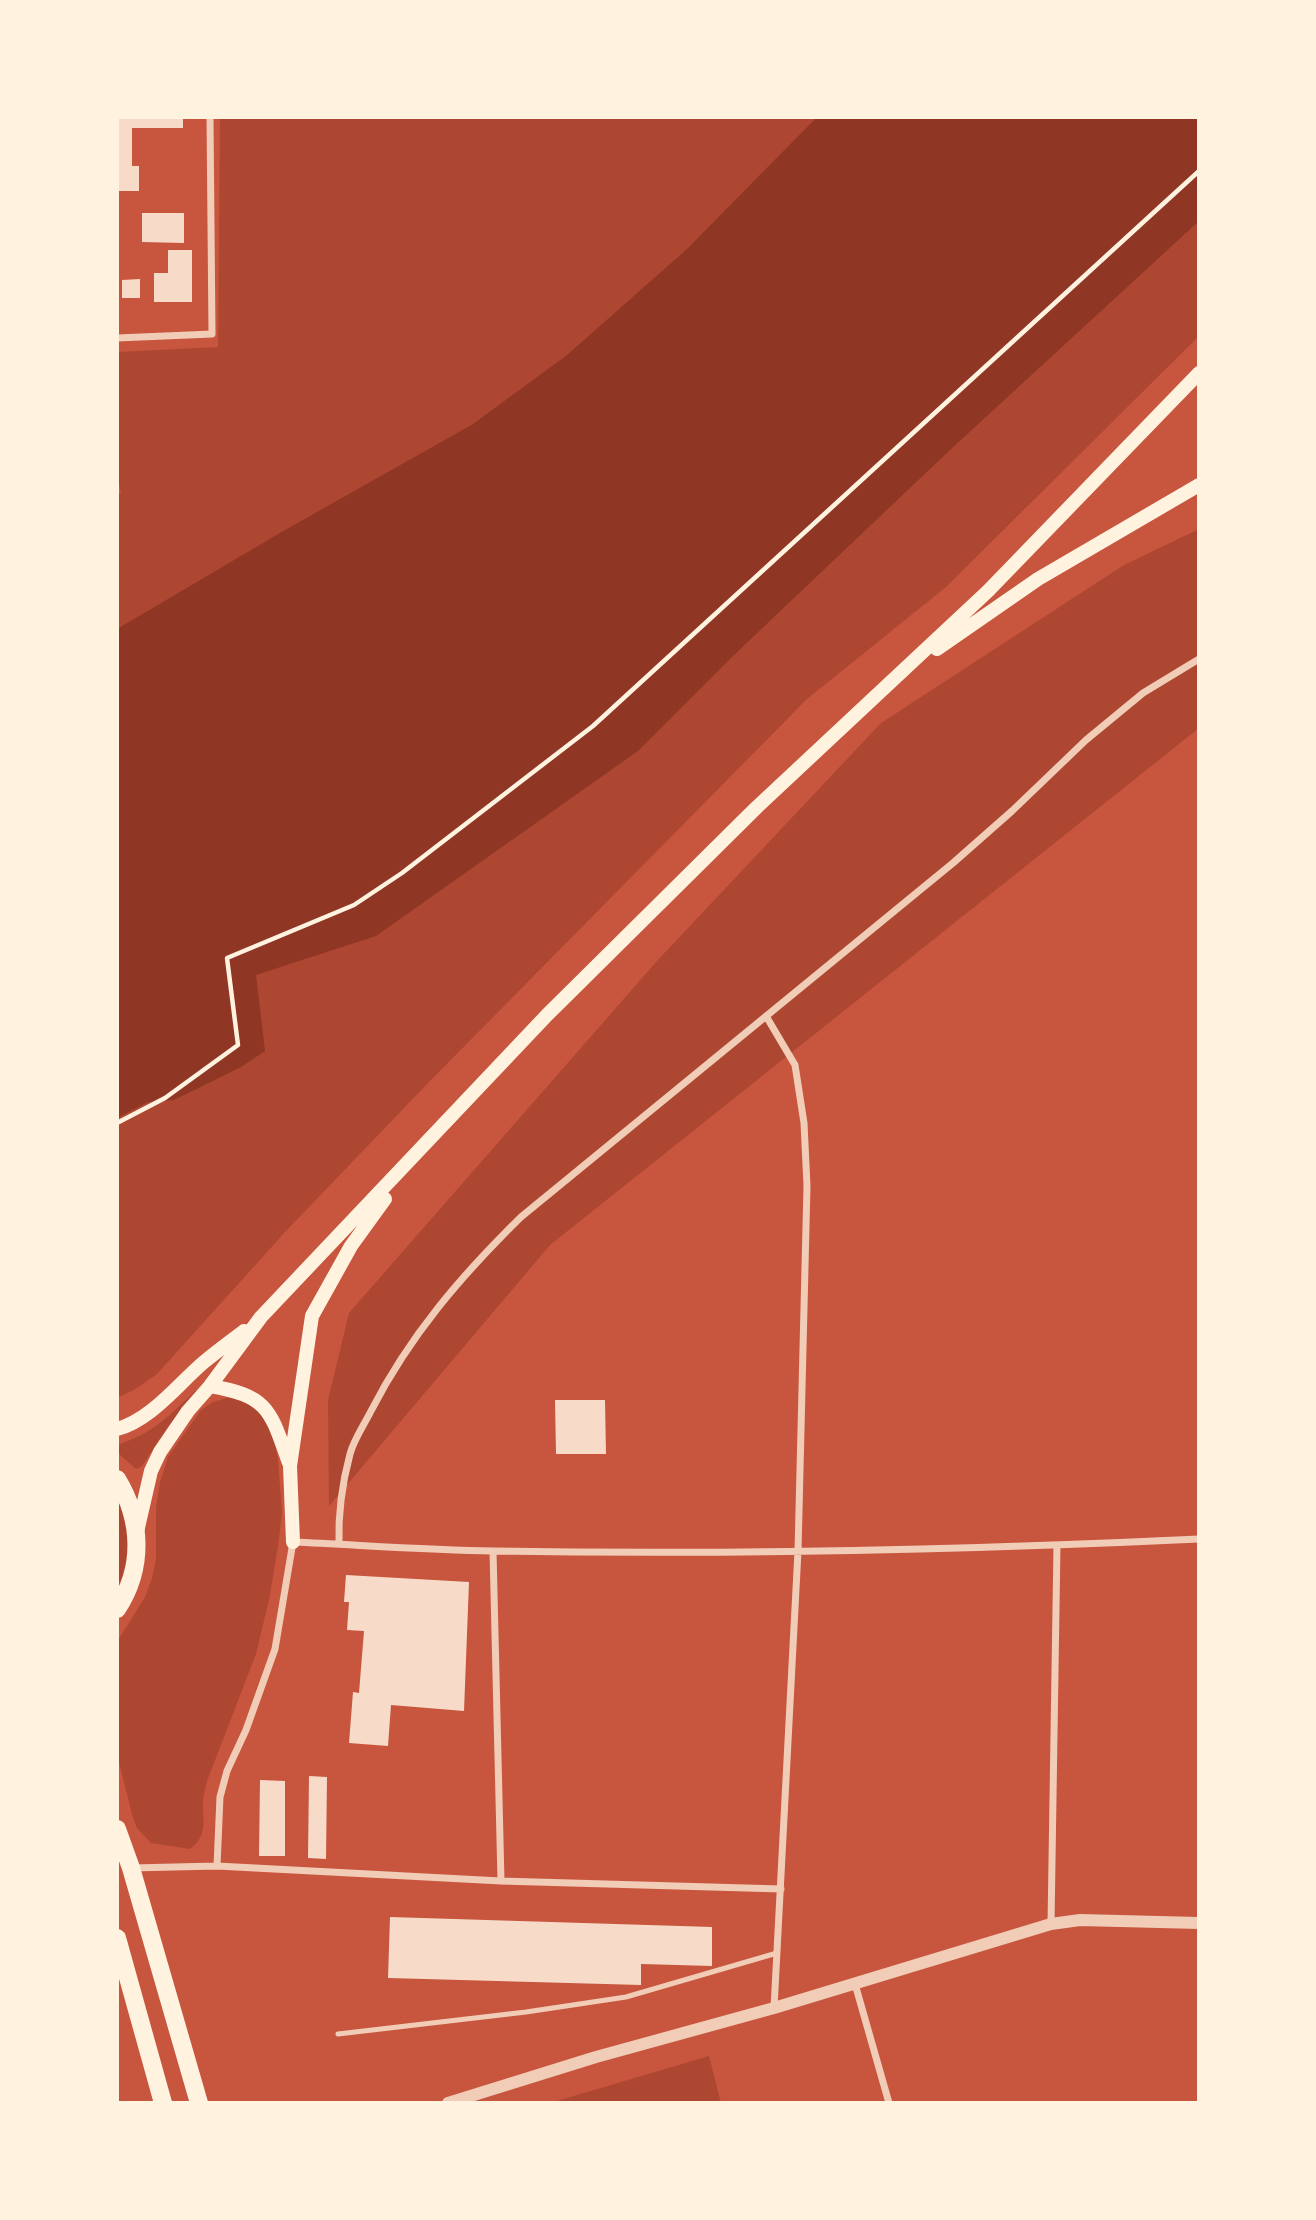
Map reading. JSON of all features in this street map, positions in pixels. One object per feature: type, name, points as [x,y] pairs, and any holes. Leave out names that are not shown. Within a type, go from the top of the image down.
[{"type":"main road","points":[[137,1534],[151,1471],[160,1452],[188,1411],[261,1317],[556,1006],[757,807],[988,591],[1199,373]]},
{"type":"main road","points":[[890,683],[1038,579],[1199,485]]},
{"type":"main road","points":[[293,1542],[290,1466],[312,1316],[351,1246],[417,1155]]},
{"type":"main road","points":[[117,1429],[129,1426],[156,1406],[205,1361],[261,1317]]},
{"type":"main road","points":[[210,1386],[240,1391],[262,1404],[277,1428],[290,1466]]},
{"type":"main road","points":[[117,1479],[131,1506],[137,1534],[137,1556],[132,1578],[117,1609]]},
{"type":"main road","points":[[117,1829],[131,1868],[199,2103]]},
{"type":"main road","points":[[117,1938],[163,2103]]},
{"type":"street","points":[[117,338],[212,334],[210,117]]},
{"type":"street","points":[[339,1544],[338,1513],[351,1452],[384,1386],[425,1322],[472,1265],[521,1217],[953,863],[1086,740],[1143,692],[1199,660]]},
{"type":"street","points":[[766,1016],[795,1065],[804,1123],[807,1186],[798,1551],[774,2008]]},
{"type":"street","points":[[217,1867],[220,1797],[275,1649],[293,1542],[493,1551],[798,1551],[1199,1539]]},
{"type":"street","points":[[1051,1924],[1057,1545]]},
{"type":"street","points":[[493,1551],[501,1881]]},
{"type":"street","points":[[131,1868],[217,1867],[501,1881],[781,1889]]},
{"type":"street","points":[[448,2103],[1051,1924],[1080,1920],[1199,1923]]},
{"type":"street","points":[[855,1984],[889,2103]]},
{"type":"lane","points":[[338,2034],[526,2012],[626,1997],[777,1953]]},
{"type":"path","points":[[117,1123],[165,1098],[238,1045],[227,958],[354,905],[402,873],[593,726],[1199,171]]},
{"type":"shaded area","points":[[220,117],[852,117],[117,741],[117,494],[121,493],[117,476],[117,352],[218,347]]},
{"type":"shaded area","points":[[817,117],[1199,117],[1199,221],[950,450],[734,655],[638,751],[376,936],[256,975],[265,1051],[241,1067],[174,1100],[148,1102],[117,1118],[117,629],[473,424],[567,355],[687,249]]},
{"type":"shaded area","points":[[1199,117],[1199,336],[946,587],[807,699],[428,1083],[286,1231],[157,1374],[117,1398],[117,967]]},
{"type":"shaded area","points":[[1199,529],[1199,728],[550,1245],[329,1506],[328,1400],[349,1313],[657,961],[881,723],[1124,565]]},
{"type":"shaded area","points":[[198,1391],[168,1426],[142,1466],[136,1469],[117,1452],[120,1444],[152,1429]]},
{"type":"shaded area","points":[[230,1397],[256,1406],[273,1435],[278,1460],[282,1513],[269,1600],[256,1654],[207,1781],[200,1838],[190,1849],[151,1843],[137,1828],[133,1818],[117,1754],[117,1642],[145,1597],[152,1578],[156,1559],[156,1508],[168,1457],[201,1410],[213,1402]]},
{"type":"shaded area","points":[[117,1494],[124,1518],[127,1553],[117,1588]]},
{"type":"shaded area","points":[[709,2056],[721,2103],[550,2103]]},
{"type":"building","points":[[117,117],[183,117],[183,128],[132,128],[132,166],[139,166],[139,191],[117,191]]},
{"type":"building","points":[[142,213],[184,213],[184,243],[142,242]]},
{"type":"building","points":[[168,250],[192,250],[192,302],[154,302],[154,273],[168,273]]},
{"type":"building","points":[[140,279],[140,298],[122,298],[122,280]]},
{"type":"building","points":[[555,1400],[605,1400],[606,1454],[556,1454]]},
{"type":"building","points":[[346,1575],[469,1582],[464,1711],[391,1705],[388,1746],[349,1743],[353,1692],[359,1693],[364,1631],[347,1630],[349,1602],[344,1602]]},
{"type":"building","points":[[309,1776],[327,1777],[326,1859],[308,1858]]},
{"type":"building","points":[[260,1780],[285,1781],[285,1856],[259,1856]]},
{"type":"building","points":[[390,1917],[712,1927],[712,1966],[641,1964],[641,1985],[388,1978]]}]
